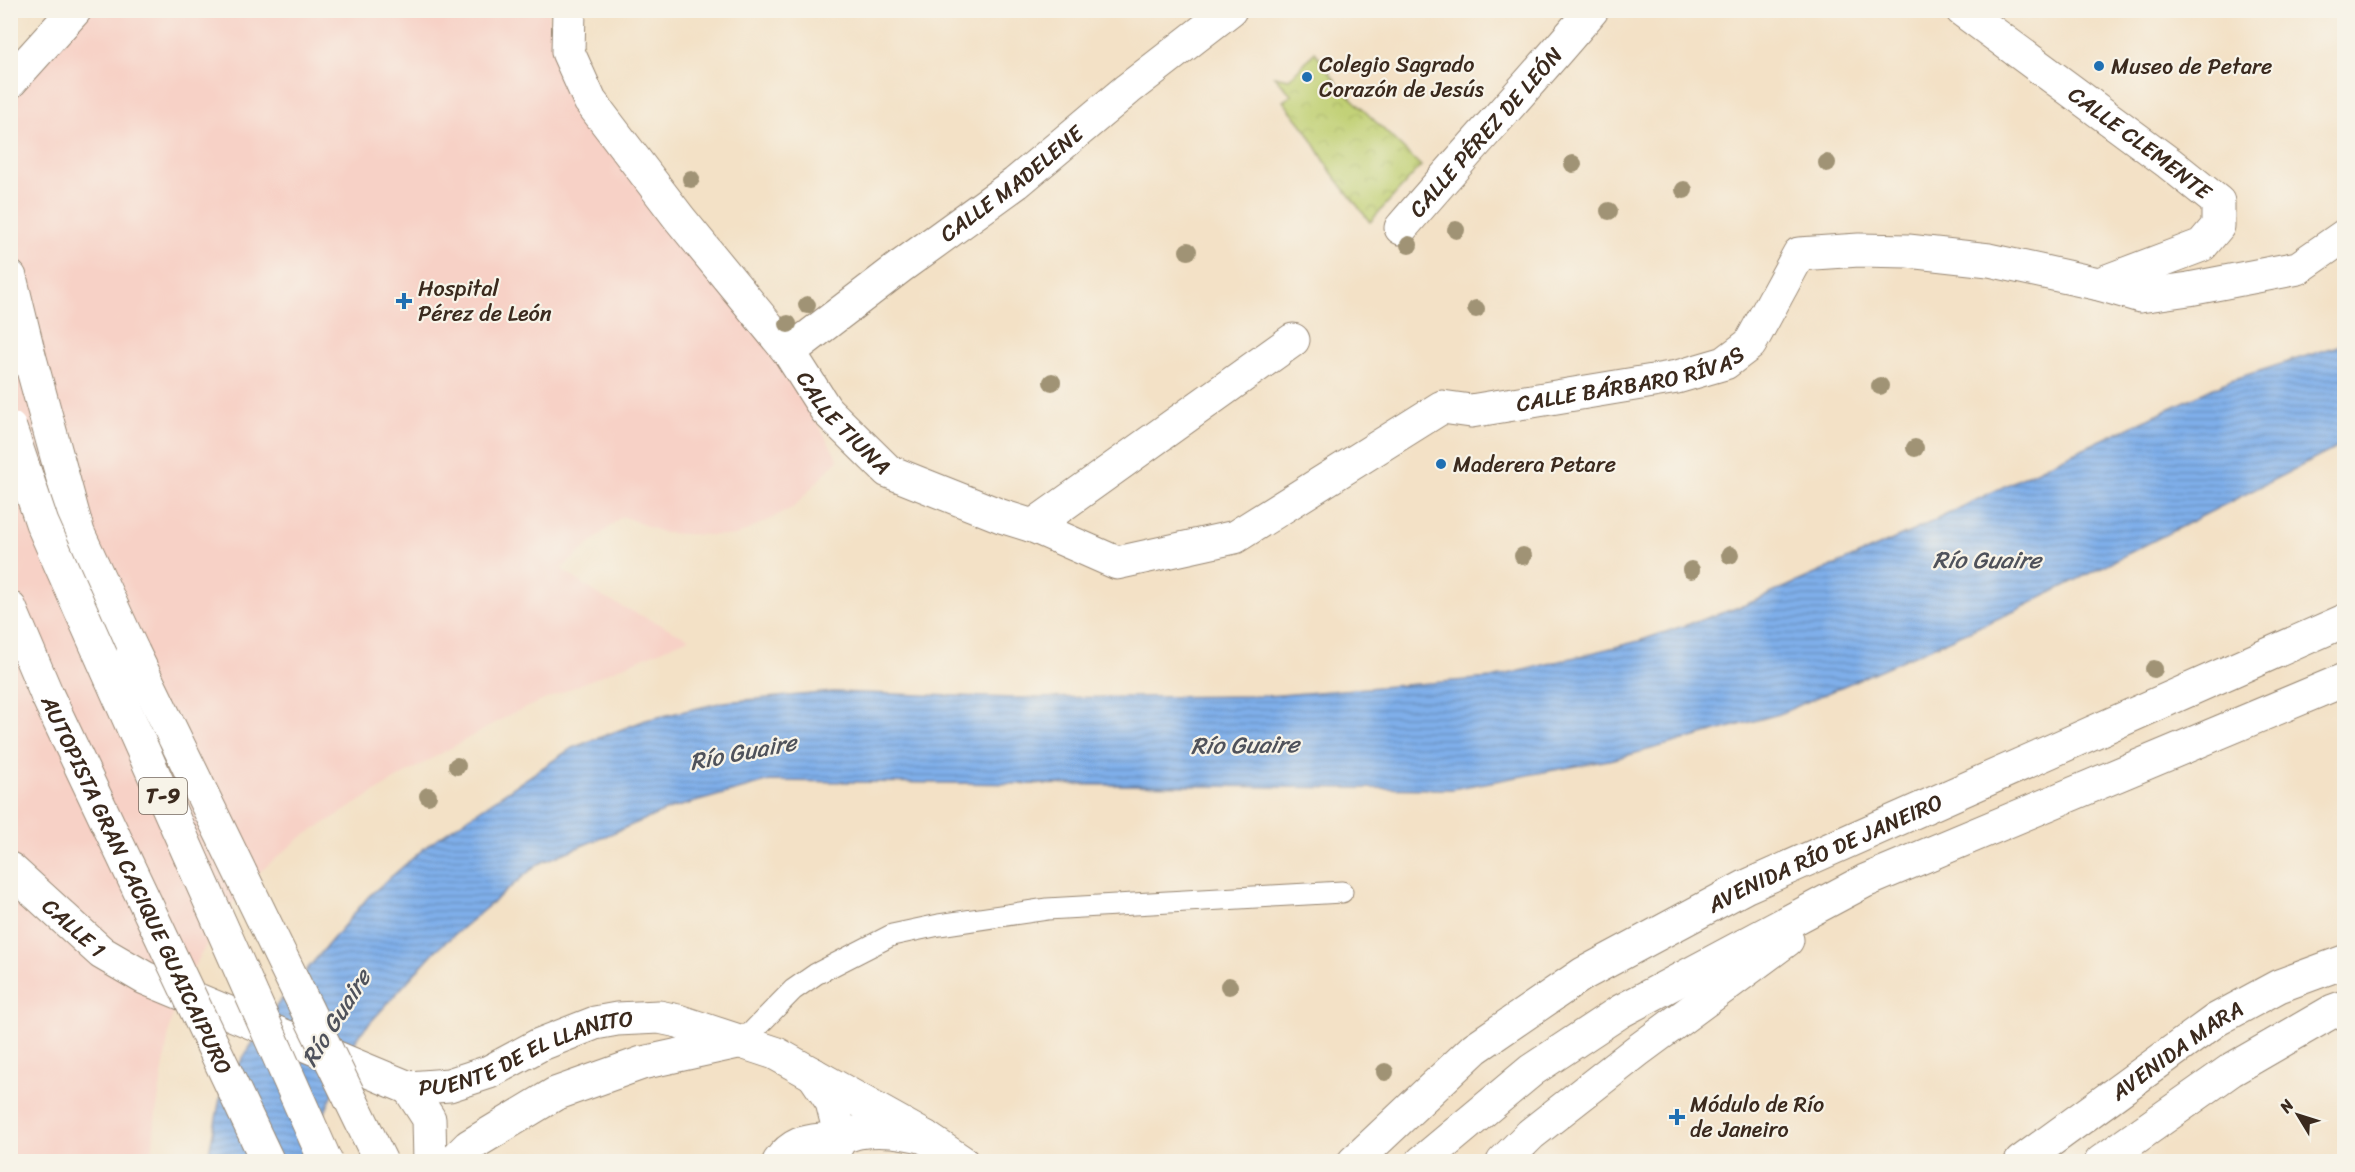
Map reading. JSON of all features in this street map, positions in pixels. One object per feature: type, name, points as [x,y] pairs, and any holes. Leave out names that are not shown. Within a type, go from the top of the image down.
[{"type":"main road","points":[[10,82],[75,10]]},
{"type":"main road","name":"CALLE TIUNA","points":[[569,10],[568,52],[590,101],[680,219],[789,351],[826,410],[888,471],[1001,516],[1034,525]]},
{"type":"main road","name":"CALLE MADELENE","points":[[789,351],[1016,183],[1128,89],[1230,10]]},
{"type":"main road","name":"CALLE PÉREZ DE LEÓN","points":[[1401,228],[1465,152],[1527,88],[1593,10]]},
{"type":"main road","name":"CALLE CLEMENTE","points":[[1962,10],[1998,21],[2218,201],[2218,226],[2202,245],[2099,284]]},
{"type":"main road","name":"CALLE BÁRBARO RÍVAS","points":[[1034,525],[1117,563],[1235,537],[1442,407],[1471,411],[1677,377],[1725,363],[1750,344],[1799,254],[1859,250],[1989,260],[2099,284],[2140,296],[2298,268],[2344,236]]},
{"type":"main road","name":"T-9","points":[[10,277],[78,533],[138,663],[381,1161]]},
{"type":"main road","points":[[1034,525],[1293,339]]},
{"type":"main road","name":"T-9","points":[[10,428],[42,523],[326,1161]]},
{"type":"main road","name":"AUTOPISTA GRAN CACIQUE GUAICAIPURO","points":[[10,608],[47,695],[268,1161]]},
{"type":"main road","name":"AVENIDA RÍO DE JANEIRO","points":[[1354,1161],[1475,1048],[1583,974],[1745,887],[2344,621]]},
{"type":"main road","name":"AVENIDA RÍO DE JANEIRO","points":[[1422,1161],[1532,1070],[1621,1011],[1865,881],[2344,680]]},
{"type":"main road","name":"CALLE 1","points":[[10,869],[102,953],[145,978]]},
{"type":"main road","points":[[1503,1161],[1531,1134],[1628,1058],[1865,881]]},
{"type":"main road","name":"AVENIDA MARA","points":[[2020,1161],[2216,1020],[2279,986],[2344,962]]},
{"type":"main road","name":"PUENTE DE EL LLANITO","points":[[145,978],[409,1088],[449,1085],[489,1072],[539,1045],[595,1023],[617,1019],[659,1017],[743,1041],[775,1053],[809,1070],[962,1161]]},
{"type":"main road","name":"AVENIDA MARA","points":[[2101,1161],[2231,1070],[2333,1011],[2344,1007]]},
{"type":"main road","points":[[453,1161],[469,1146],[555,1094],[642,1063],[743,1041]]},
{"type":"main road","name":"PUENTE DE EL LLANITO","points":[[809,1070],[823,1086],[832,1102],[834,1149]]},
{"type":"main road","points":[[409,1088],[429,1119],[430,1161]]},
{"type":"main road","points":[[778,1161],[793,1147],[810,1139],[834,1149],[858,1132],[880,1129],[924,1137]]},
{"type":"lane","points":[[743,1041],[793,990],[816,974],[892,935],[939,925],[1047,909],[1342,892]]},
{"type":"shaded area","points":[[79,11],[549,11],[549,22],[559,59],[789,374],[838,459],[794,507],[736,536],[664,533],[622,516],[561,569],[604,598],[689,638],[511,714],[401,776],[299,839],[250,880],[217,925],[189,976],[171,1020],[155,1120],[152,1161],[11,1161],[10,87]]},
{"type":"green space","points":[[1315,52],[1340,87],[1421,166],[1370,222],[1332,173],[1306,130],[1283,101],[1292,95],[1274,76],[1289,79]]},
{"type":"water","name":"Río Guaire","points":[[2344,344],[2344,444],[2017,610],[1779,714],[1614,759],[1452,789],[770,781],[670,809],[538,864],[435,951],[358,1036],[305,1161],[207,1162],[221,1094],[272,1011],[369,896],[429,844],[572,748],[646,720],[724,702],[833,692],[1013,698],[1268,696],[1492,678],[1639,641],[1745,605],[1915,530],[2058,460],[2231,380]]},
{"type":"place","name":"Museo de Petare","points":[[2099,66]]},
{"type":"place","name":"Colegio Sagrado Corazón de Jesús","points":[[1307,77]]},
{"type":"place","name":"Hospital Pérez de León","points":[[404,301]]},
{"type":"place","name":"Maderera Petare","points":[[1441,464]]},
{"type":"place","name":"Módulo de Río de Janeiro","points":[[1677,1117]]}]
